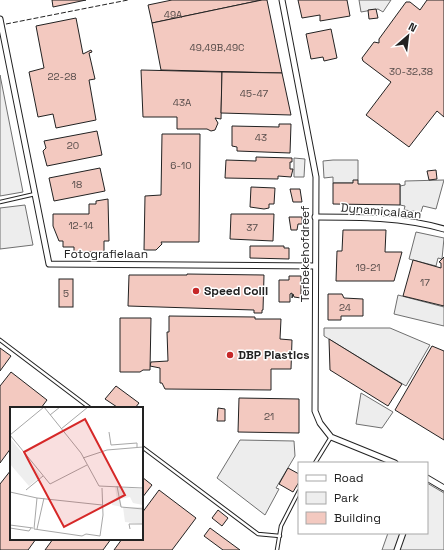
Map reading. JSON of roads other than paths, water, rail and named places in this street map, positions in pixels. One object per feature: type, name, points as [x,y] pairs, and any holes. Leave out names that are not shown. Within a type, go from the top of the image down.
[{"type":"street","name":"Terbekehofdreef","points":[[282,0],[316,171],[314,399],[315,411],[320,423],[330,437]]},
{"type":"street","name":"Fotografielaan","points":[[0,19],[49,264],[315,266]]},
{"type":"street","name":"Dynamicalaan","points":[[315,217],[363,217],[414,222],[444,230]]},
{"type":"street","points":[[330,437],[392,462]]},
{"type":"street","points":[[428,479],[444,488]]},
{"type":"street","points":[[397,550],[403,534]]},
{"type":"lane","points":[[0,202],[35,194]]},
{"type":"lane","points":[[0,340],[89,407]]},
{"type":"lane","points":[[316,462],[330,437]]},
{"type":"lane","points":[[143,448],[258,534],[280,536]]},
{"type":"lane","points":[[277,550],[281,526],[298,493]]},
{"type":"place","name":"Speed Colli","points":[[196,291]]},
{"type":"place","name":"DBP Plastics","points":[[230,355]]}]
